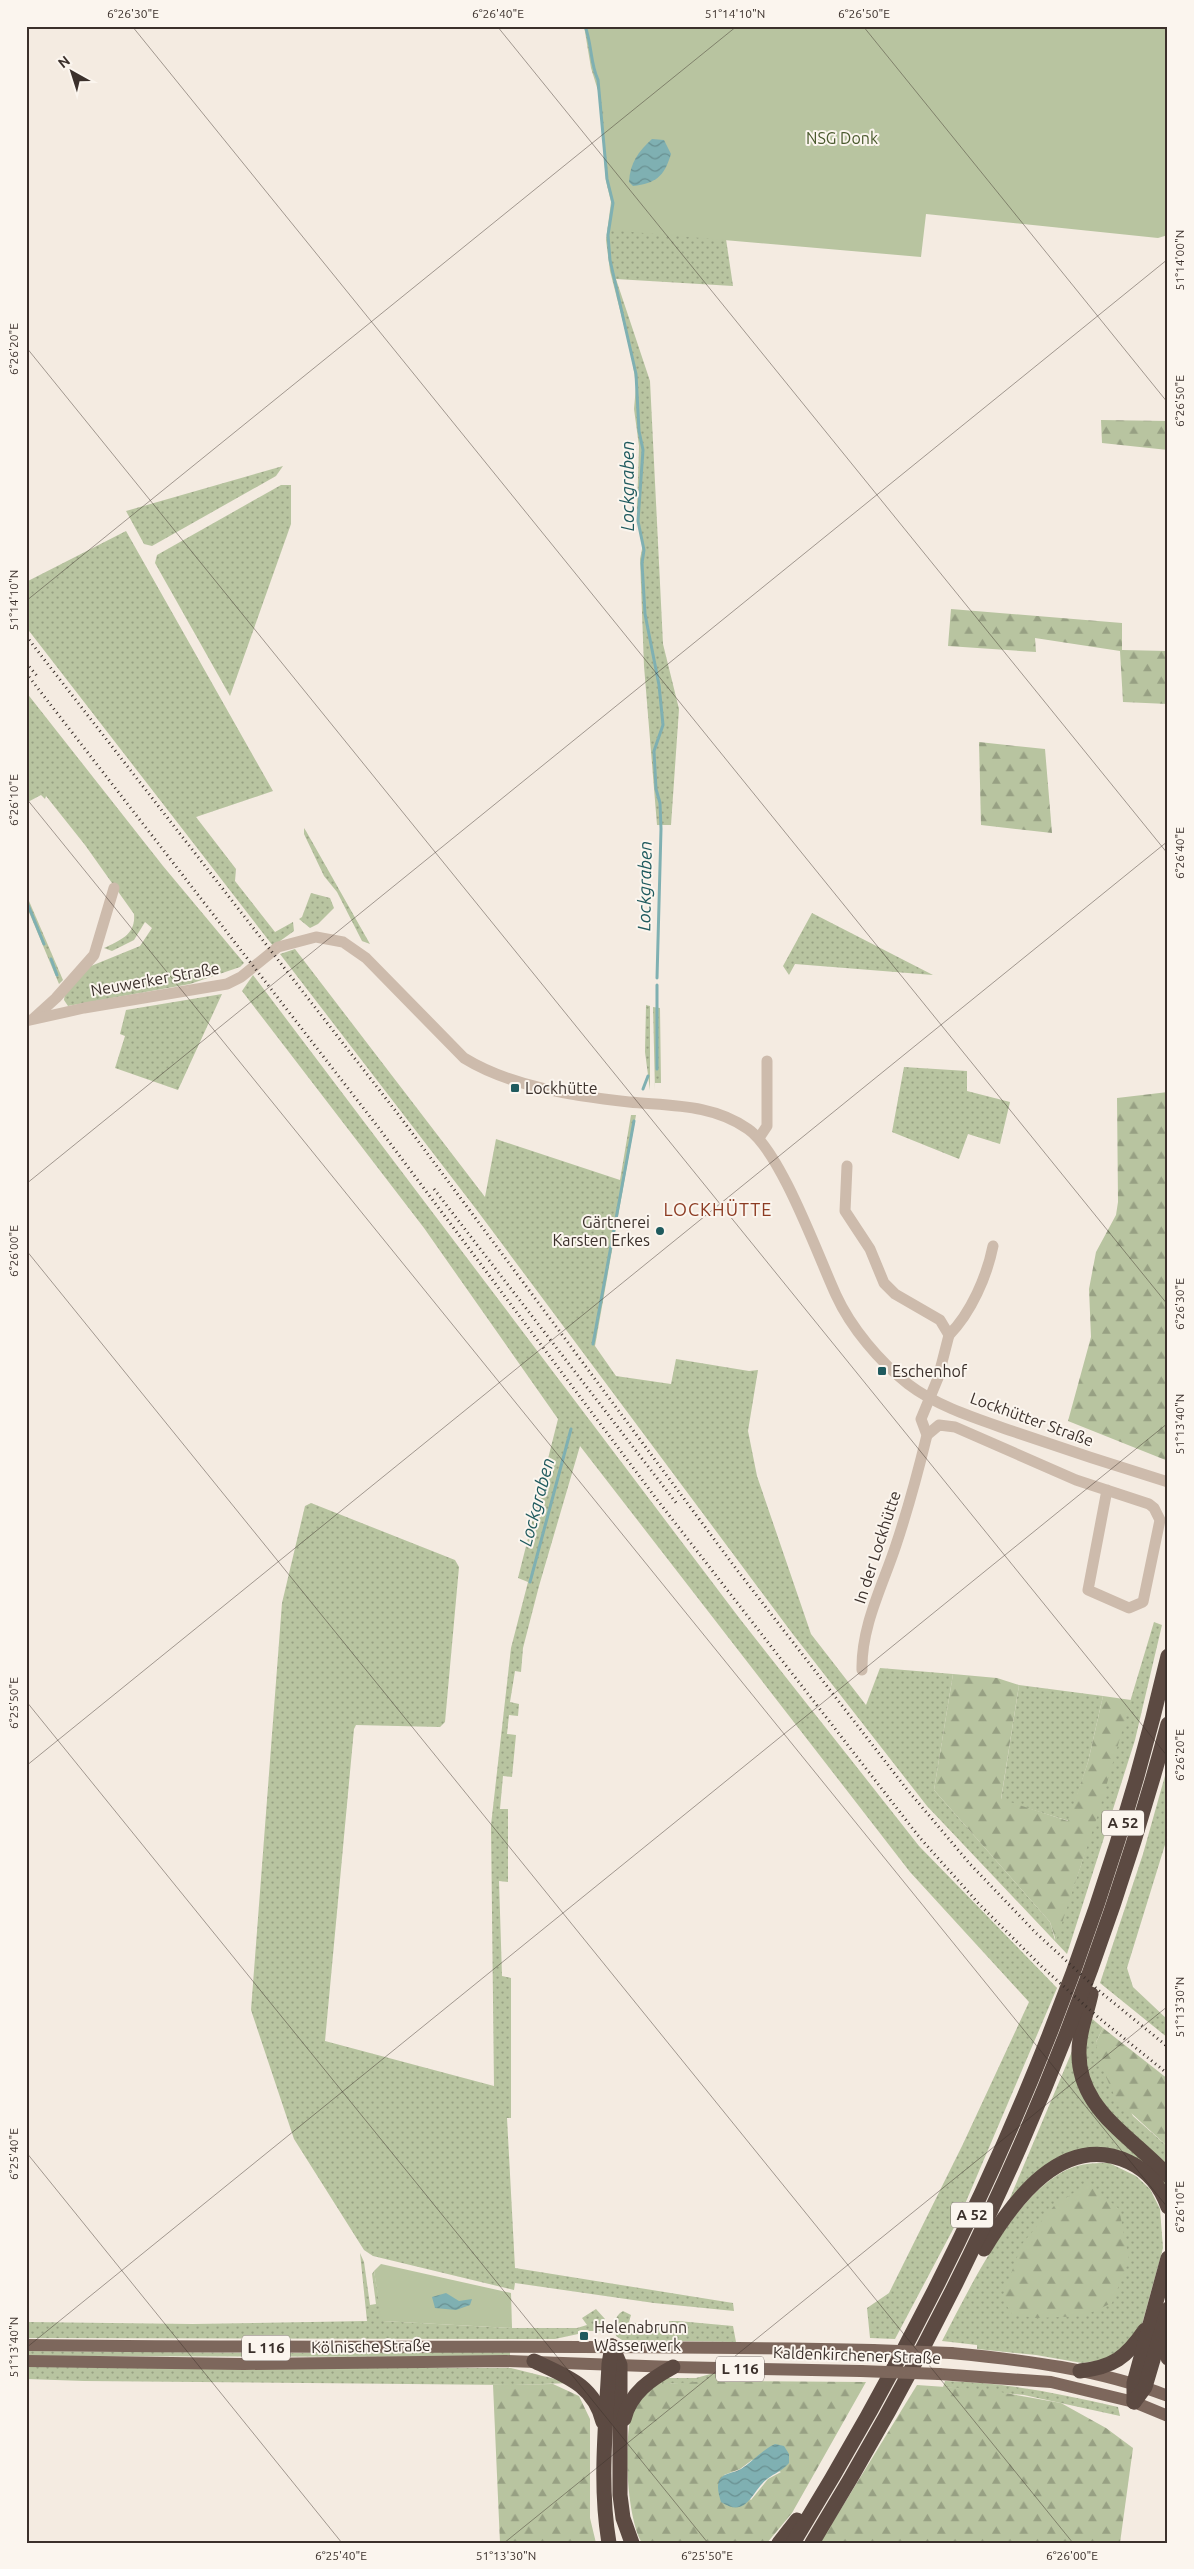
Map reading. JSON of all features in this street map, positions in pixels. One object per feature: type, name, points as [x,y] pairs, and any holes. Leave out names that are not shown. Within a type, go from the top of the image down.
[{"type":"highway","name":"A 52","points":[[793,2543],[857,2435],[927,2308],[970,2221],[1040,2061],[1092,1919],[1113,1853],[1131,1796],[1168,1656]]},
{"type":"highway","name":"A 52","points":[[812,2543],[888,2415],[932,2334],[978,2241],[1043,2095],[1110,1920],[1147,1802],[1168,1724]]},
{"type":"highway","points":[[1110,1920],[1080,2040],[1082,2076],[1087,2092],[1100,2112],[1168,2176]]},
{"type":"highway","points":[[932,2334],[1014,2204],[1038,2178],[1063,2162],[1100,2155],[1124,2160],[1135,2165],[1151,2178],[1164,2196],[1168,2206]]},
{"type":"highway","points":[[1140,2385],[1150,2323],[1168,2258]]},
{"type":"highway","points":[[1134,2402],[1168,2309]]},
{"type":"highway","points":[[1080,2371],[1102,2368],[1118,2361],[1137,2342],[1150,2323]]},
{"type":"highway","points":[[1168,2328],[1165,2341],[1168,2358]]},
{"type":"highway","points":[[612,2346],[620,2433],[620,2496],[623,2518],[632,2543]]},
{"type":"highway","points":[[534,2361],[570,2378],[588,2390],[600,2412],[605,2431]]},
{"type":"highway","points":[[608,2543],[605,2518],[605,2431],[614,2365]]},
{"type":"highway","points":[[620,2433],[625,2413],[632,2400],[652,2379],[673,2367]]},
{"type":"highway","points":[[779,2543],[857,2435]]},
{"type":"main road","name":"Kölnische Straße","points":[[26,2345],[256,2348],[521,2346]]},
{"type":"main road","name":"Kaldenkirchener Straße","points":[[521,2346],[873,2350],[951,2353],[1018,2359],[1080,2371],[1140,2385],[1168,2396]]},
{"type":"main road","name":"Kölnische Straße","points":[[26,2361],[244,2364],[509,2361]]},
{"type":"main road","name":"Kaldenkirchener Straße","points":[[509,2361],[939,2374],[1051,2382],[1134,2402],[1168,2416]]},
{"type":"street","name":"Neuwerker Straße","points":[[30,1020],[56,998],[94,955],[114,888]]},
{"type":"street","name":"Neuwerker Straße","points":[[30,1020],[84,1008],[227,984],[241,977],[278,947],[316,937],[343,942],[366,958],[464,1058],[475,1065]]},
{"type":"street","points":[[759,1138],[767,1126],[767,1061]]},
{"type":"street","name":"Lockhütter Straße","points":[[475,1065],[517,1080],[569,1093],[604,1099],[710,1110],[732,1118],[759,1138],[772,1158],[806,1224],[845,1313],[866,1341],[908,1384],[931,1398],[983,1421],[1168,1482]]},
{"type":"street","points":[[847,1166],[845,1211],[870,1249],[884,1283],[895,1294],[940,1320],[949,1335],[959,1325],[970,1306],[990,1259],[992,1246]]},
{"type":"street","name":"In der Lockhütte","points":[[862,1670],[864,1643],[877,1596],[896,1546],[927,1435],[921,1419],[931,1398],[949,1335]]},
{"type":"street","points":[[927,1435],[939,1425],[955,1427],[1067,1476],[1149,1504],[1154,1508],[1160,1520],[1143,1602],[1129,1608],[1088,1590],[1107,1490]]},
{"type":"green space","points":[[584,26],[980,26],[719,192],[733,286],[616,279],[650,381],[663,644],[679,709],[671,825],[657,825],[644,666],[640,559],[643,544],[637,509],[639,446],[634,409],[636,386],[632,357],[610,271],[606,240],[611,202],[606,181],[599,94],[591,68]]},
{"type":"green space","name":"NSG Donk","points":[[586,26],[1168,26],[1168,235],[1158,238],[926,214],[921,257],[609,230],[613,200],[608,178],[603,109]]},
{"type":"green space","points":[[1101,420],[1168,421],[1168,450],[1102,443]]},
{"type":"green space","points":[[283,466],[276,476],[152,546],[144,544],[126,511]]},
{"type":"green space","points":[[281,485],[291,485],[291,524],[230,696],[155,563],[157,555]]},
{"type":"green space","points":[[126,531],[273,791],[196,817],[236,869],[235,881],[275,932],[293,922],[294,931],[273,946],[26,627],[26,582]]},
{"type":"green space","points":[[951,609],[1122,623],[1122,650],[1168,651],[1168,704],[1123,702],[1120,651],[1035,638],[1036,652],[948,646]]},
{"type":"green space","points":[[26,692],[163,866],[244,963],[240,967],[190,984],[68,1006],[64,1000],[65,993],[91,966],[140,946],[152,928],[145,922],[134,940],[112,951],[104,948],[126,936],[133,927],[134,914],[85,845],[46,796],[45,799],[41,795],[26,803]]},
{"type":"green space","points":[[979,742],[1045,749],[1052,833],[981,825]]},
{"type":"green space","points":[[304,828],[370,944],[362,941],[337,892],[324,876],[304,834]]},
{"type":"green space","points":[[311,893],[330,898],[334,908],[318,924],[310,928],[299,919],[302,917]]},
{"type":"green space","points":[[26,894],[63,980],[59,984],[26,905]]},
{"type":"green space","points":[[812,913],[933,975],[795,964],[789,975],[783,966]]},
{"type":"green space","points":[[295,949],[485,1197],[496,1139],[620,1180],[631,1115],[636,1115],[595,1346],[616,1376],[671,1384],[676,1359],[749,1371],[758,1370],[748,1431],[757,1476],[811,1634],[866,1705],[880,1668],[953,1674],[934,1790],[1050,1922],[1055,1940],[1081,1865],[1154,1622],[1162,1625],[1135,1740],[1067,1954],[927,1806],[792,1633],[476,1209],[280,954]]},
{"type":"green space","points":[[253,975],[740,1619],[919,1846],[1057,1988],[959,2218],[895,2339],[870,2338],[867,2308],[889,2293],[963,2144],[1029,2002],[910,1872],[580,1446],[539,1586],[523,1648],[521,1672],[515,1671],[510,1702],[519,1704],[518,1716],[509,1715],[507,1734],[516,1735],[512,1777],[503,1776],[500,1809],[508,1809],[508,1882],[499,1881],[502,1976],[511,1978],[511,2118],[507,2118],[515,2268],[733,2303],[734,2311],[654,2303],[515,2283],[514,2290],[373,2256],[364,2250],[294,2139],[251,2010],[282,1603],[305,1506],[311,1503],[455,1560],[459,1567],[445,1722],[440,1727],[356,1725],[354,1729],[325,2041],[494,2086],[491,1825],[511,1648],[528,1582],[518,1578],[558,1419],[424,1228],[242,991]]},
{"type":"green space","points":[[222,994],[178,1090],[115,1068],[125,1036],[120,1034],[126,1010]]},
{"type":"green space","points":[[646,1005],[650,1006],[650,1090],[645,1052]]},
{"type":"green space","points":[[653,1007],[660,1008],[661,1083],[655,1083],[655,1090]]},
{"type":"green space","points":[[904,1067],[967,1071],[967,1091],[1010,1102],[1000,1144],[968,1134],[959,1159],[892,1132]]},
{"type":"green space","points":[[1168,1092],[1168,1461],[1068,1421],[1091,1337],[1089,1289],[1096,1252],[1116,1215],[1118,1202],[1117,1098]]},
{"type":"green space","points":[[953,1674],[997,1678],[1019,1685],[1001,1799],[1068,1821],[1088,1762],[1103,1696],[1131,1700],[1099,1811],[1056,1941],[1050,1922],[934,1790]]},
{"type":"green space","points":[[1019,1685],[1103,1696],[1088,1762],[1069,1821],[1001,1800]]},
{"type":"green space","points":[[1168,1765],[1168,1835],[1127,1968],[1133,1987],[1168,2020],[1168,2038],[1100,1983],[1143,1854]]},
{"type":"green space","points":[[1090,2017],[1103,2028],[1096,2042],[1133,2116],[1168,2147],[1168,2166],[1113,2116],[1093,2086],[1087,2069],[1085,2051]]},
{"type":"green space","points":[[1103,2028],[1168,2079],[1168,2147],[1116,2099],[1099,2061],[1096,2042]]},
{"type":"green space","points":[[1073,2049],[1075,2069],[1165,2180],[1168,2185],[1168,2197],[1162,2186],[1089,2151],[1007,2205]]},
{"type":"green space","points":[[1109,2163],[1136,2176],[1150,2189],[1160,2209],[1163,2248],[1141,2328],[1115,2358],[1082,2363],[1036,2355],[977,2349],[977,2345],[942,2341],[997,2242],[1014,2217],[1033,2195],[1053,2178],[1074,2167],[1087,2164]]},
{"type":"green space","points":[[1088,2183],[1119,2209],[1129,2260],[1112,2303],[1083,2316],[1036,2318],[1012,2314],[1002,2298],[1022,2244],[1054,2206]]},
{"type":"green space","points":[[360,2253],[364,2262],[370,2305],[376,2304],[372,2274],[374,2271],[383,2321],[512,2328],[577,2328],[587,2325],[582,2318],[596,2309],[605,2319],[605,2331],[578,2331],[578,2334],[555,2339],[26,2338],[26,2322],[193,2324],[367,2321]]},
{"type":"green space","points":[[381,2264],[511,2293],[512,2328],[382,2321],[374,2271]]},
{"type":"green space","points":[[623,2311],[631,2315],[629,2322],[669,2328],[669,2321],[733,2326],[736,2342],[622,2340],[616,2336],[615,2325],[617,2316]]},
{"type":"green space","points":[[26,2351],[277,2353],[510,2351],[510,2357],[26,2356]]},
{"type":"green space","points":[[26,2367],[511,2368],[571,2383],[514,2385],[84,2381],[26,2379]]},
{"type":"green space","points":[[714,2373],[736,2374],[735,2381],[662,2384],[659,2378],[696,2378]]},
{"type":"green space","points":[[659,2378],[662,2384],[712,2381],[866,2382],[792,2513],[767,2543],[642,2543],[632,2514],[629,2495],[628,2433],[635,2403]],"holes":[[[752,2460],[781,2472],[768,2479],[751,2500],[724,2475],[740,2469]]]},
{"type":"green space","points":[[945,2381],[1011,2386],[1075,2398],[1118,2407],[1120,2416],[1024,2395],[943,2387]]},
{"type":"green space","points":[[553,2384],[579,2396],[590,2419],[590,2518],[596,2543],[500,2543],[493,2385]]},
{"type":"green space","points":[[917,2385],[989,2390],[1061,2403],[1106,2428],[1133,2448],[1120,2543],[820,2543]]},
{"type":"water","points":[[652,139],[664,140],[671,154],[668,162],[658,178],[648,183],[633,186],[629,182],[633,163],[639,153]]},
{"type":"water","points":[[446,2293],[459,2301],[472,2299],[470,2305],[456,2310],[435,2308],[432,2297]]},
{"type":"water","points":[[775,2444],[784,2446],[789,2454],[789,2463],[761,2484],[743,2506],[730,2506],[721,2502],[718,2488],[720,2479],[727,2474],[741,2469]]},
{"type":"waterway","name":"Lockgraben","points":[[585,26],[598,80],[607,179],[613,203],[608,235],[610,260],[636,374],[639,431],[643,450],[638,521],[644,550],[642,563],[645,614],[659,685],[663,725],[654,751],[661,829],[657,978]]},
{"type":"waterway","points":[[26,900],[44,944]]},
{"type":"waterway","points":[[51,959],[57,975]]},
{"type":"waterway","name":"Lockgraben","points":[[657,985],[657,1069]]},
{"type":"waterway","name":"Lockgraben","points":[[643,1089],[648,1076]]},
{"type":"waterway","name":"Lockgraben","points":[[593,1344],[634,1121]]},
{"type":"waterway","name":"Lockgraben","points":[[530,1582],[571,1429]]},
{"type":"railway","points":[[26,636],[398,1114],[737,1570],[905,1787],[970,1864],[1036,1933],[1098,1990],[1168,2047]]},
{"type":"railway","points":[[26,663],[38,677]]},
{"type":"railway","points":[[26,673],[378,1127],[655,1497],[920,1838],[980,1905],[1042,1967],[1099,2018],[1168,2074]]},
{"type":"railway","points":[[434,1189],[677,1504]]},
{"type":"place","name":"Lockhütte","points":[[515,1088]]},
{"type":"place","name":"Gärtnerei Karsten Erkes","points":[[660,1231]]},
{"type":"place","name":"Eschenhof","points":[[882,1371]]},
{"type":"place","name":"Helenabrunn Wasserwerk","points":[[584,2336]]},
{"type":"district","name":"LOCKHÜTTE","points":[[718,1210]]}]
